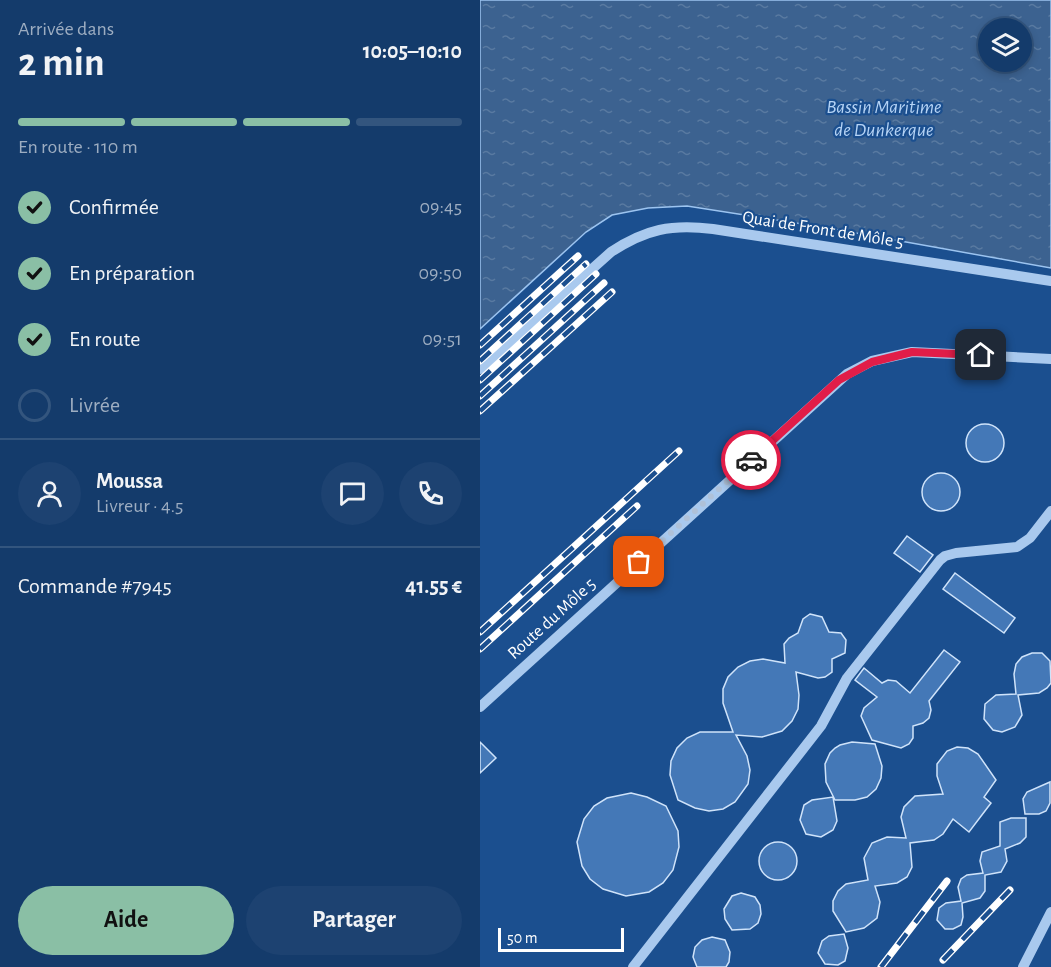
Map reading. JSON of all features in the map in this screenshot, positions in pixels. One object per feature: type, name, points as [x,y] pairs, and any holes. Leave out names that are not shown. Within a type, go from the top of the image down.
[{"type":"street","name":"Quai de Front de Môle 5","points":[[480,369],[599,262],[626,242],[654,230],[687,226],[1051,281]]},
{"type":"street","name":"Route du Môle 5","points":[[480,707],[847,374],[872,362],[902,354],[934,352],[1051,359]]},
{"type":"street","points":[[633,967],[821,726],[847,678],[940,560],[956,552],[1021,545],[1030,538],[1051,511]]},
{"type":"street","points":[[1023,967],[1051,912]]},
{"type":"water","name":"Bassin Maritime de Dunkerque","points":[[480,0],[1051,0],[1051,268],[828,228],[687,206],[648,208],[612,215],[586,232],[480,329]]},
{"type":"building","points":[[985,424],[998,430],[1004,443],[998,456],[985,462],[972,456],[966,443],[972,430]]},
{"type":"building","points":[[941,473],[954,479],[960,492],[954,505],[941,511],[928,505],[922,492],[928,479]]},
{"type":"building","points":[[907,536],[933,555],[920,572],[894,553]]},
{"type":"building","points":[[955,573],[1015,618],[1004,633],[943,589]]},
{"type":"building","points":[[810,614],[822,617],[829,632],[841,633],[846,640],[845,653],[832,659],[832,672],[825,677],[818,678],[796,672],[798,709],[792,721],[782,731],[762,737],[736,735],[747,756],[750,770],[748,784],[735,802],[723,809],[709,811],[695,808],[678,800],[670,775],[671,761],[677,748],[687,738],[700,732],[733,732],[723,703],[723,689],[728,677],[738,667],[750,661],[763,659],[785,663],[784,644],[798,633],[803,619]]},
{"type":"building","points":[[944,650],[960,662],[929,701],[931,710],[929,718],[913,726],[913,738],[909,744],[901,748],[872,740],[861,716],[864,708],[877,697],[855,680],[864,668],[882,683],[888,680],[896,681],[910,693]]},
{"type":"building","points":[[1032,653],[1042,653],[1050,661],[1051,683],[1039,693],[1018,695],[1022,715],[1015,727],[1002,732],[993,730],[984,719],[985,704],[996,695],[1016,694],[1014,674],[1016,664],[1022,657]]},
{"type":"building","points":[[480,742],[496,758],[480,773]]},
{"type":"building","points":[[852,742],[875,744],[882,766],[881,778],[876,789],[867,797],[855,800],[835,800],[826,782],[825,764],[835,748]]},
{"type":"building","points":[[957,747],[968,748],[978,754],[996,780],[984,797],[991,803],[969,832],[953,819],[943,834],[934,840],[910,843],[912,867],[907,877],[897,883],[875,886],[880,902],[877,918],[864,928],[846,932],[833,911],[833,901],[838,891],[846,884],[868,880],[864,858],[872,843],[887,837],[906,838],[901,817],[904,807],[915,796],[943,794],[937,776],[937,764],[947,751]]},
{"type":"building","points":[[1050,782],[1050,803],[1046,811],[1039,814],[1025,814],[1023,799],[1027,792]]},
{"type":"building","points":[[631,793],[647,797],[666,806],[678,831],[679,847],[673,870],[663,883],[649,892],[626,896],[603,889],[590,879],[582,866],[577,842],[584,819],[594,806],[607,798]]},
{"type":"building","points":[[833,797],[837,821],[833,830],[821,837],[806,834],[800,820],[804,805],[812,800]]},
{"type":"building","points":[[1011,818],[1026,818],[1026,837],[1020,843],[1005,849],[1007,861],[1001,872],[985,875],[985,891],[980,898],[962,903],[961,925],[953,929],[945,929],[937,920],[939,908],[946,903],[961,901],[958,887],[961,879],[967,875],[983,873],[980,861],[982,852],[1000,846],[1000,822]]},
{"type":"building","points":[[778,842],[791,848],[797,861],[791,874],[778,880],[765,874],[759,861],[765,848]]},
{"type":"building","points":[[741,893],[755,897],[760,905],[761,914],[758,923],[750,929],[732,930],[725,919],[724,909],[732,896]]},
{"type":"building","points":[[844,934],[848,948],[845,961],[838,965],[825,964],[818,953],[822,941],[829,936]]},
{"type":"building","points":[[712,937],[725,940],[730,952],[729,962],[726,967],[697,967],[693,957],[695,947],[702,940]]},
{"type":"railway","points":[[480,345],[578,256]]},
{"type":"railway","points":[[480,361],[586,264]]},
{"type":"railway","points":[[480,380],[596,274]]},
{"type":"railway","points":[[480,396],[604,283]]},
{"type":"railway","points":[[480,411],[612,292]]},
{"type":"railway","points":[[480,632],[679,451]]},
{"type":"railway","points":[[480,649],[637,506]]},
{"type":"railway","points":[[881,967],[947,881]]},
{"type":"railway","points":[[943,960],[1010,890]]},
{"type":"way so far","points":[[639,562],[751,460]]},
{"type":"route","points":[[751,460],[839,380],[872,362],[912,352],[981,355]]}]
